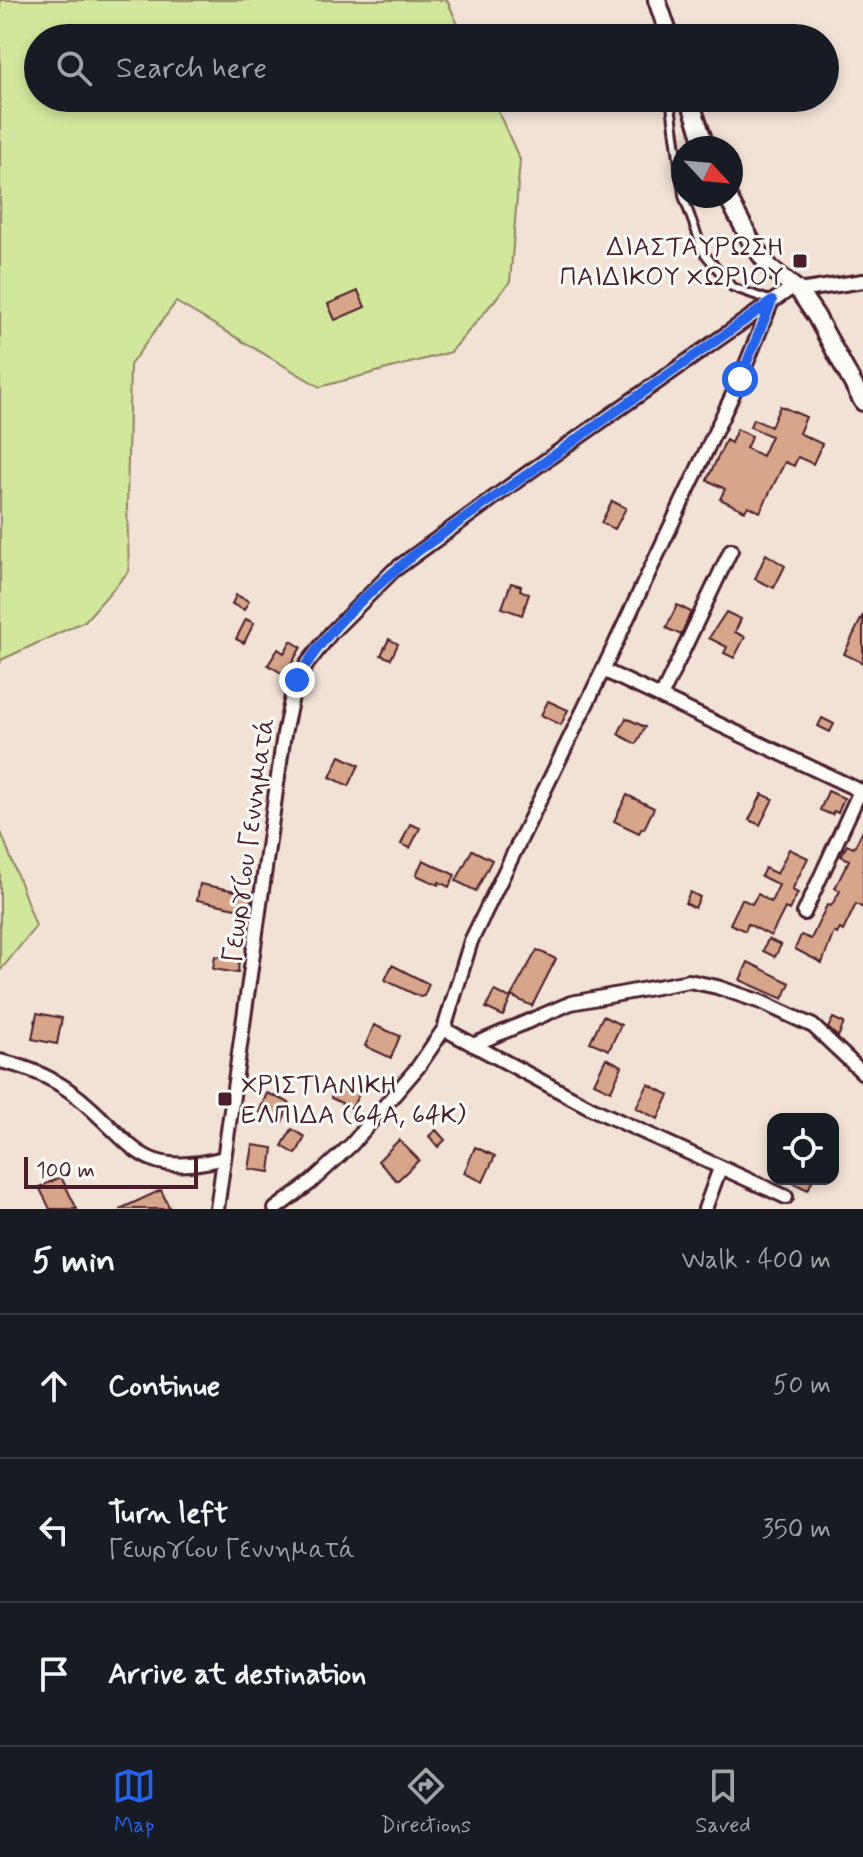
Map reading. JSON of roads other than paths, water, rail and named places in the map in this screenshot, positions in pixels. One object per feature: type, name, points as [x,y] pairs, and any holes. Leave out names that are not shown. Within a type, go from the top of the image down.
[{"type":"main road","points":[[658,1],[665,24]]},
{"type":"main road","points":[[694,112],[702,136]]},
{"type":"main road","points":[[733,208],[770,268],[796,289],[831,341],[863,402]]},
{"type":"street","points":[[796,289],[863,281]]},
{"type":"street","name":"Γεωργίου Γεννηματά","points":[[217,1209],[282,747],[291,697],[301,672],[351,612],[417,552],[772,301],[796,289]]},
{"type":"street","points":[[275,1209],[296,1195],[352,1144],[427,1056],[444,1029],[471,941],[740,379],[772,301]]},
{"type":"street","points":[[661,697],[731,550]]},
{"type":"street","points":[[603,670],[862,791],[804,913]]},
{"type":"street","points":[[473,1045],[571,1003],[689,981],[761,1002],[813,1026],[863,1073]]},
{"type":"street","points":[[444,1029],[593,1109],[786,1197]]},
{"type":"street","points":[[0,1061],[20,1066],[65,1088],[92,1109],[125,1143],[148,1158],[182,1165],[224,1158]]},
{"type":"street","points":[[705,1209],[720,1168]]},
{"type":"lane","points":[[658,1],[660,24]]},
{"type":"lane","points":[[672,112],[675,136]]},
{"type":"lane","points":[[688,208],[704,253],[732,287],[772,301]]},
{"type":"place","name":"ΔΙΑΣΤΑΥΡΩΣΗ ΠΑΙΔΙΚΟΥ ΧΩΡΙΟΥ","points":[[800,261]]},
{"type":"place","name":"ΧΡΙΣΤΙΑΝΙΚΗ ΕΛΠΙΔΑ (64Α, 64Κ)","points":[[225,1099]]}]
